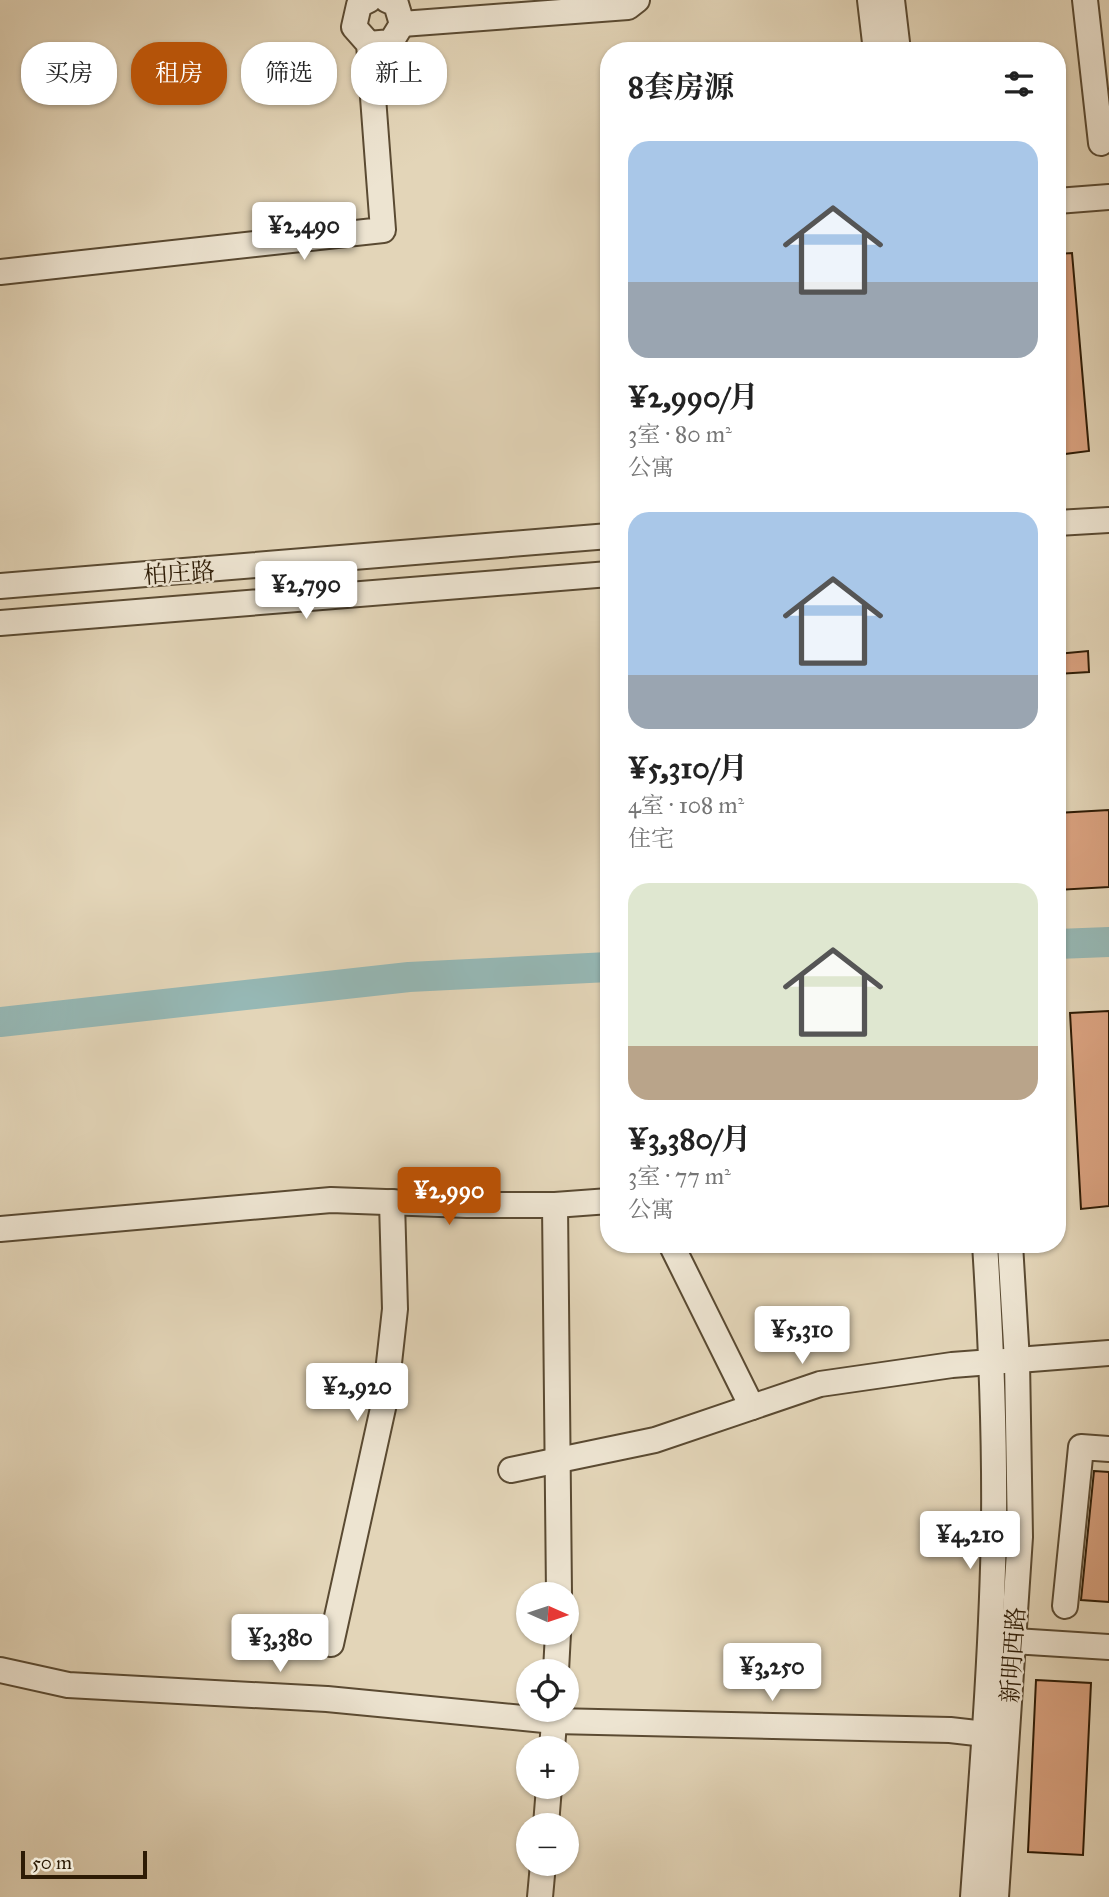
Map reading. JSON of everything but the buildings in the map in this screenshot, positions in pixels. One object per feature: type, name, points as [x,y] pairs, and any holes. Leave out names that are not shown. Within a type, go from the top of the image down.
[{"type":"street","points":[[387,0],[396,4],[402,24],[391,42]]},
{"type":"street","points":[[402,24],[628,7],[637,0]]},
{"type":"street","points":[[870,0],[875,42]]},
{"type":"street","points":[[892,0],[897,42]]},
{"type":"street","points":[[1085,0],[1101,143]]},
{"type":"street","points":[[362,2],[354,27],[367,42]]},
{"type":"street","points":[[0,272],[383,230],[374,105]]},
{"type":"street","points":[[1066,200],[1109,197]]},
{"type":"street","points":[[1066,522],[1109,520]]},
{"type":"street","name":"柏庄路","points":[[0,586],[600,538]]},
{"type":"street","name":"柏庄路","points":[[0,623],[600,574]]},
{"type":"street","points":[[0,1229],[331,1200],[555,1205],[600,1202]]},
{"type":"street","points":[[331,1644],[385,1399],[395,1309],[392,1202]]},
{"type":"street","points":[[555,1205],[559,1582]]},
{"type":"street","points":[[675,1253],[752,1407]]},
{"type":"street","name":"新明西路","points":[[987,1253],[1005,1362],[1020,1537],[996,1897]]},
{"type":"street","name":"新明西路","points":[[973,1897],[985,1734],[1010,1253]]},
{"type":"street","points":[[511,1470],[655,1440],[820,1384],[952,1366],[1109,1353]]},
{"type":"street","points":[[1065,1606],[1081,1447],[1109,1448]]},
{"type":"street","points":[[1014,1641],[1109,1647]]},
{"type":"street","points":[[0,1670],[68,1685],[516,1712]]},
{"type":"street","points":[[579,1716],[950,1730],[985,1734]]},
{"type":"street","points":[[540,1897],[542,1876]]},
{"type":"waterway","points":[[1066,944],[1109,942]]},
{"type":"waterway","points":[[0,1022],[409,977],[600,967]]}]
